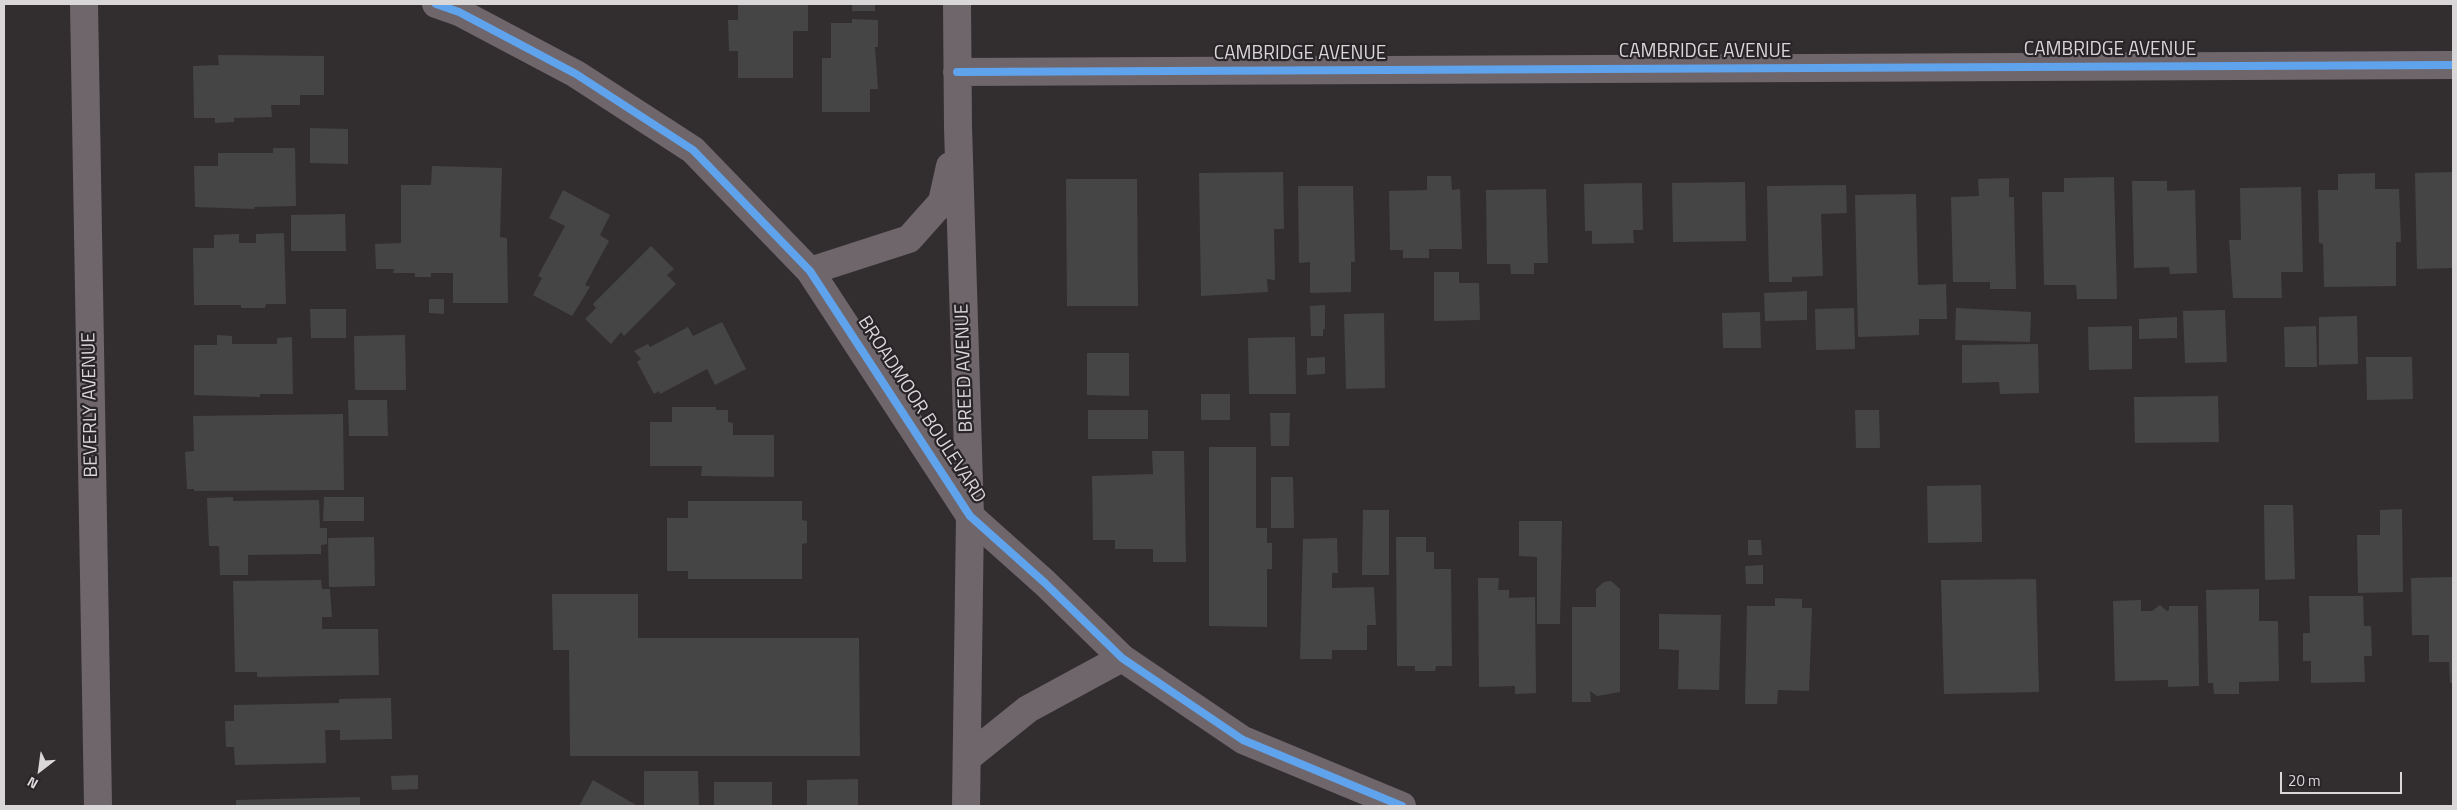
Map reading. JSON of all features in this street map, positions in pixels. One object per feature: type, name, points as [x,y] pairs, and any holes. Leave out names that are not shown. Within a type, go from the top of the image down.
[{"type":"street","name":"BEVERLY AVENUE","points":[[84,4],[98,806]]},
{"type":"street","name":"BROADMOOR BOULEVARD","points":[[436,4],[459,12],[576,74],[693,150],[810,271],[970,516],[1045,584],[1122,658],[1243,740],[1402,806]]},
{"type":"street","name":"BREED AVENUE","points":[[957,4],[958,127],[970,516],[966,806]]},
{"type":"street","name":"CAMBRIDGE AVENUE","points":[[957,72],[2453,65]]},
{"type":"street","name":"BREED AVENUE","points":[[810,271],[909,239],[942,202],[958,127]]},
{"type":"street","points":[[967,758],[1006,724],[1028,708],[1122,658]]},
{"type":"building","points":[[738,4],[808,4],[808,31],[793,31],[793,78],[738,78],[738,51],[729,51],[728,20],[738,20]]},
{"type":"building","points":[[852,4],[875,4],[875,11],[852,11]]},
{"type":"building","points":[[852,19],[878,20],[878,47],[875,47],[878,89],[870,89],[870,112],[822,112],[822,58],[831,58],[831,23],[852,23]]},
{"type":"building","points":[[218,55],[324,56],[324,95],[300,95],[300,105],[271,105],[272,117],[234,118],[234,122],[215,123],[215,118],[194,118],[193,66],[219,65]]},
{"type":"building","points":[[310,128],[348,129],[348,164],[310,163]]},
{"type":"building","points":[[273,148],[295,148],[296,206],[254,207],[255,209],[195,207],[194,166],[218,166],[218,153],[273,153]]},
{"type":"building","points":[[432,166],[502,168],[500,237],[507,238],[508,303],[453,303],[453,273],[431,273],[431,277],[415,277],[415,273],[393,273],[394,269],[376,269],[375,244],[401,243],[401,185],[431,185]]},
{"type":"building","points":[[1283,172],[1284,229],[1274,229],[1275,280],[1267,279],[1268,292],[1201,296],[1199,173]]},
{"type":"building","points":[[2453,172],[2453,268],[2417,269],[2415,173]]},
{"type":"building","points":[[2375,173],[2375,189],[2399,189],[2401,242],[2396,242],[2396,286],[2324,287],[2323,244],[2319,243],[2318,190],[2338,190],[2338,174]]},
{"type":"building","points":[[1427,176],[1451,176],[1452,190],[1460,189],[1462,249],[1429,249],[1429,258],[1403,258],[1403,250],[1390,250],[1389,191],[1427,190]]},
{"type":"building","points":[[2114,177],[2117,299],[2077,299],[2076,285],[2044,285],[2042,192],[2064,192],[2064,178]]},
{"type":"building","points":[[2009,178],[2009,197],[2014,197],[2016,289],[1990,289],[1990,282],[1953,282],[1951,197],[1979,196],[1978,179]]},
{"type":"building","points":[[1066,179],[1137,179],[1138,306],[1067,306]]},
{"type":"building","points":[[2132,181],[2167,181],[2167,191],[2195,190],[2197,273],[2170,274],[2169,267],[2134,268]]},
{"type":"building","points":[[1745,182],[1746,241],[1673,242],[1672,183]]},
{"type":"building","points":[[1642,183],[1643,230],[1633,230],[1634,243],[1592,244],[1592,231],[1585,231],[1584,184]]},
{"type":"building","points":[[1846,185],[1847,213],[1821,214],[1823,276],[1792,277],[1792,282],[1769,282],[1767,186]]},
{"type":"building","points":[[1298,186],[1353,186],[1355,262],[1351,262],[1351,292],[1310,293],[1310,262],[1299,263]]},
{"type":"building","points":[[2301,187],[2303,272],[2281,272],[2282,298],[2233,298],[2229,240],[2241,240],[2240,188]]},
{"type":"building","points":[[1546,189],[1548,263],[1534,263],[1534,274],[1511,274],[1510,264],[1487,264],[1486,190]]},
{"type":"building","points":[[563,190],[610,215],[600,235],[609,241],[585,285],[590,287],[572,316],[533,295],[542,278],[538,276],[565,226],[549,218]]},
{"type":"building","points":[[1916,194],[1918,285],[1946,284],[1947,319],[1919,319],[1919,335],[1858,337],[1855,195]]},
{"type":"building","points":[[345,214],[346,251],[291,251],[291,215]]},
{"type":"building","points":[[284,233],[286,304],[266,304],[265,308],[241,308],[241,305],[194,305],[193,248],[214,248],[214,235],[239,234],[239,243],[256,243],[256,234]]},
{"type":"building","points":[[651,246],[674,269],[667,275],[676,284],[624,336],[621,332],[611,344],[585,319],[596,308],[593,304]]},
{"type":"building","points":[[1434,272],[1459,272],[1459,283],[1479,283],[1480,320],[1434,321]]},
{"type":"building","points":[[1807,291],[1807,320],[1765,321],[1764,293]]},
{"type":"building","points":[[429,299],[444,299],[444,314],[429,313]]},
{"type":"building","points":[[1325,305],[1325,329],[1323,329],[1323,336],[1311,336],[1310,306]]},
{"type":"building","points":[[1854,308],[1855,349],[1816,350],[1815,309]]},
{"type":"building","points":[[1956,308],[2031,312],[2030,342],[1955,340]]},
{"type":"building","points":[[310,309],[346,309],[346,338],[311,338]]},
{"type":"building","points":[[2225,310],[2227,362],[2185,363],[2183,311]]},
{"type":"building","points":[[1760,312],[1761,348],[1723,348],[1722,313]]},
{"type":"building","points":[[1384,313],[1385,388],[1346,389],[1344,314]]},
{"type":"building","points":[[2357,316],[2358,364],[2319,365],[2319,317]]},
{"type":"building","points":[[2177,317],[2177,338],[2139,339],[2139,319]]},
{"type":"building","points":[[722,322],[746,369],[715,385],[707,369],[660,394],[659,391],[654,394],[637,362],[641,359],[634,351],[648,344],[650,347],[688,327],[693,336]]},
{"type":"building","points":[[2132,326],[2132,369],[2089,370],[2088,327]]},
{"type":"building","points":[[2316,326],[2317,367],[2285,367],[2284,327]]},
{"type":"building","points":[[217,335],[232,336],[232,344],[277,344],[277,338],[292,337],[293,394],[260,394],[260,397],[194,395],[194,345],[217,345]]},
{"type":"building","points":[[405,335],[406,390],[355,390],[354,336]]},
{"type":"building","points":[[1295,337],[1296,394],[1249,394],[1248,338]]},
{"type":"building","points":[[2038,344],[2039,393],[2000,394],[1999,382],[1962,383],[1962,345]]},
{"type":"building","points":[[1087,353],[1129,353],[1129,396],[1087,395]]},
{"type":"building","points":[[1325,357],[1325,374],[1307,375],[1307,358]]},
{"type":"building","points":[[2366,357],[2412,357],[2413,399],[2367,400]]},
{"type":"building","points":[[1201,394],[1230,394],[1230,420],[1201,420]]},
{"type":"building","points":[[2218,396],[2219,442],[2135,443],[2134,397]]},
{"type":"building","points":[[348,400],[387,400],[388,436],[349,436]]},
{"type":"building","points":[[672,407],[716,407],[716,410],[728,410],[728,422],[733,423],[733,435],[774,435],[774,477],[701,476],[702,466],[650,466],[650,422],[672,422]]},
{"type":"building","points":[[1088,410],[1148,410],[1148,439],[1088,439]]},
{"type":"building","points":[[1855,410],[1879,410],[1880,448],[1856,448]]},
{"type":"building","points":[[1270,413],[1290,413],[1289,446],[1271,446]]},
{"type":"building","points":[[343,414],[344,490],[194,491],[194,489],[187,489],[185,452],[194,451],[193,416]]},
{"type":"building","points":[[1209,447],[1256,447],[1256,528],[1267,528],[1267,543],[1272,543],[1272,569],[1267,569],[1267,627],[1209,626]]},
{"type":"building","points":[[1152,451],[1184,451],[1186,562],[1153,562],[1153,549],[1115,549],[1115,540],[1093,540],[1092,476],[1153,474]]},
{"type":"building","points":[[1271,477],[1293,477],[1294,528],[1271,528]]},
{"type":"building","points":[[1981,485],[1982,542],[1928,543],[1927,486]]},
{"type":"building","points":[[233,497],[233,501],[319,500],[320,528],[327,528],[327,544],[321,545],[321,554],[248,555],[248,575],[220,575],[219,546],[209,546],[207,498]]},
{"type":"building","points":[[324,497],[364,497],[364,521],[323,521]]},
{"type":"building","points":[[688,501],[802,501],[802,520],[807,521],[807,543],[802,544],[802,579],[688,579],[688,571],[667,571],[667,518],[688,518]]},
{"type":"building","points":[[2264,505],[2293,505],[2295,579],[2265,580]]},
{"type":"building","points":[[2402,509],[2403,592],[2358,593],[2357,535],[2380,535],[2380,510]]},
{"type":"building","points":[[1363,510],[1389,510],[1389,575],[1362,575]]},
{"type":"building","points":[[1519,521],[1562,521],[1560,624],[1537,624],[1537,557],[1519,556]]},
{"type":"building","points":[[374,537],[375,586],[329,587],[328,538]]},
{"type":"building","points":[[1396,537],[1426,537],[1426,552],[1434,552],[1434,569],[1451,569],[1452,666],[1436,666],[1435,671],[1415,671],[1415,666],[1397,666]]},
{"type":"building","points":[[1337,538],[1338,573],[1332,573],[1332,588],[1374,587],[1376,625],[1367,625],[1367,650],[1332,650],[1332,659],[1300,659],[1303,539]]},
{"type":"building","points":[[1748,540],[1761,540],[1762,555],[1748,555]]},
{"type":"building","points":[[1763,565],[1763,584],[1746,584],[1745,566]]},
{"type":"building","points":[[2453,577],[2453,683],[2450,683],[2449,662],[2429,662],[2429,635],[2412,635],[2411,578]]},
{"type":"building","points":[[1478,578],[1499,578],[1498,590],[1509,590],[1509,598],[1535,597],[1536,693],[1515,694],[1515,686],[1479,687]]},
{"type":"building","points":[[2036,579],[2039,692],[1944,694],[1941,580]]},
{"type":"building","points":[[321,580],[322,589],[330,589],[332,617],[322,617],[322,629],[378,629],[379,675],[257,677],[257,672],[235,672],[233,581]]},
{"type":"building","points":[[1611,581],[1620,589],[1620,692],[1597,696],[1590,691],[1591,702],[1572,702],[1572,607],[1596,607],[1596,589],[1604,582]]},
{"type":"building","points":[[2259,589],[2259,621],[2278,621],[2279,681],[2239,682],[2239,694],[2214,694],[2213,683],[2208,683],[2206,590]]},
{"type":"building","points":[[552,594],[638,594],[638,638],[859,638],[860,756],[570,756],[569,650],[553,650]]},
{"type":"building","points":[[2309,596],[2363,596],[2364,626],[2371,626],[2372,656],[2364,656],[2365,682],[2311,683],[2311,661],[2303,661],[2303,633],[2310,633]]},
{"type":"building","points":[[1775,598],[1802,599],[1802,608],[1812,608],[1809,691],[1778,690],[1777,704],[1745,704],[1747,606],[1775,606]]},
{"type":"building","points":[[2141,600],[2141,611],[2152,611],[2160,605],[2167,611],[2169,606],[2198,606],[2199,686],[2168,687],[2168,680],[2115,681],[2113,601]]},
{"type":"building","points":[[1659,614],[1721,615],[1719,690],[1678,689],[1679,650],[1659,649]]},
{"type":"building","points":[[391,698],[392,739],[340,740],[340,730],[325,730],[326,763],[235,765],[234,747],[226,747],[225,721],[234,721],[234,705],[339,703],[339,699]]},
{"type":"building","points":[[644,771],[698,771],[699,806],[644,806]]},
{"type":"building","points":[[418,775],[418,789],[392,790],[391,776]]},
{"type":"building","points":[[858,779],[858,806],[807,806],[807,780]]},
{"type":"building","points":[[593,780],[636,805],[579,806]]},
{"type":"building","points":[[714,782],[772,782],[772,806],[714,806]]},
{"type":"building","points":[[360,797],[360,806],[236,806],[236,800]]},
{"type":"cycle path","points":[[436,4],[459,12],[576,74],[693,150],[810,271],[970,516],[1045,583],[1122,658],[1243,740],[1402,806]]},
{"type":"cycle path","points":[[957,72],[2453,65]]}]
